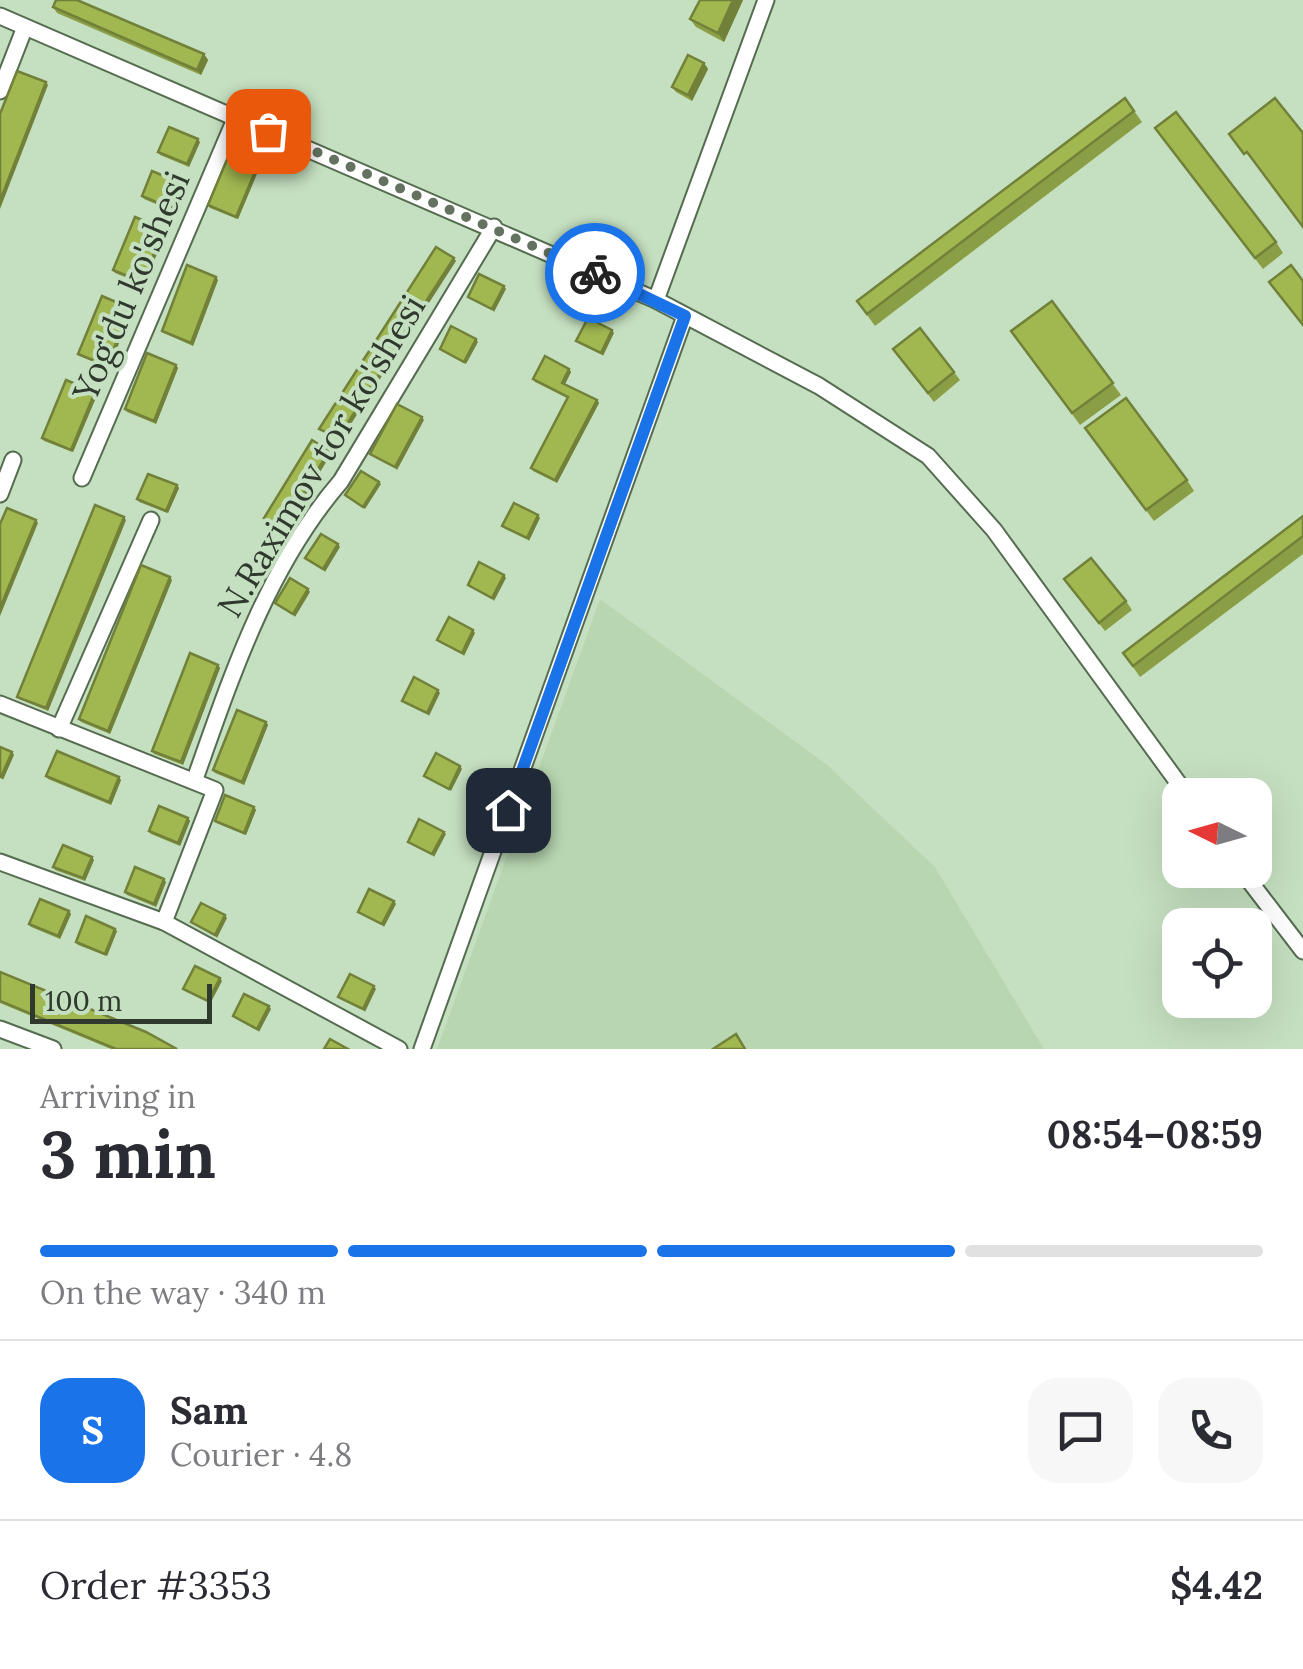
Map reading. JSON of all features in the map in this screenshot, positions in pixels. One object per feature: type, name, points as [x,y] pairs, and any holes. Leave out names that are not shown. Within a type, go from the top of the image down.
[{"type":"street","points":[[656,300],[766,0]]},
{"type":"street","points":[[0,16],[656,300],[819,386],[928,456],[994,530],[1175,778]]},
{"type":"street","points":[[0,91],[25,27]]},
{"type":"street","name":"Yog'du ko'shesi","points":[[82,478],[236,117]]},
{"type":"street","name":"N.Raximov tor ko'shesi","points":[[195,779],[249,628],[317,509],[341,482],[494,227]]},
{"type":"street","points":[[422,1049],[685,316]]},
{"type":"street","points":[[0,494],[13,460]]},
{"type":"street","points":[[59,729],[151,520]]},
{"type":"street","points":[[0,704],[215,790],[164,922]]},
{"type":"street","points":[[0,862],[164,922],[399,1049]]},
{"type":"street","points":[[1255,888],[1303,951]]},
{"type":"street","points":[[0,1029],[52,1049]]},
{"type":"shaded area","points":[[600,599],[826,764],[935,867],[1044,1049],[437,1049]]},
{"type":"building","points":[[56,0],[77,0],[204,54],[197,70],[53,7]]},
{"type":"building","points":[[700,0],[733,0],[718,33],[690,19]]},
{"type":"building","points":[[688,55],[704,63],[688,95],[672,87]]},
{"type":"building","points":[[17,71],[46,82],[0,201],[0,114]]},
{"type":"building","points":[[1125,98],[1134,111],[867,314],[857,301]]},
{"type":"building","points":[[1275,98],[1303,133],[1303,227],[1229,134]]},
{"type":"building","points":[[1176,112],[1276,242],[1255,258],[1155,128]]},
{"type":"building","points":[[169,127],[198,139],[187,164],[158,152]]},
{"type":"building","points":[[231,150],[259,162],[236,217],[208,205]]},
{"type":"building","points":[[152,171],[181,183],[170,208],[142,196]]},
{"type":"building","points":[[135,217],[164,229],[142,282],[113,270]]},
{"type":"building","points":[[436,247],[454,258],[338,438],[319,429]]},
{"type":"building","points":[[187,265],[216,277],[191,343],[162,331]]},
{"type":"building","points":[[1291,265],[1303,281],[1303,325],[1269,282]]},
{"type":"building","points":[[479,274],[504,286],[492,309],[468,297]]},
{"type":"building","points":[[102,296],[130,308],[107,366],[78,354]]},
{"type":"building","points":[[1052,301],[1113,383],[1072,413],[1011,331]]},
{"type":"building","points":[[588,318],[612,330],[601,353],[576,341]]},
{"type":"building","points":[[451,326],[476,339],[464,362],[440,349]]},
{"type":"building","points":[[920,328],[954,372],[928,393],[893,349]]},
{"type":"building","points":[[147,353],[176,365],[154,421],[125,409]]},
{"type":"building","points":[[545,356],[569,369],[562,383],[597,400],[555,480],[531,468],[568,397],[533,379]]},
{"type":"building","points":[[66,380],[95,392],[71,450],[42,438]]},
{"type":"building","points":[[1126,398],[1187,480],[1146,510],[1085,428]]},
{"type":"building","points":[[397,404],[422,417],[395,467],[370,454]]},
{"type":"building","points":[[312,440],[329,451],[282,529],[264,518]]},
{"type":"building","points":[[361,471],[379,482],[363,507],[345,495]]},
{"type":"building","points":[[148,474],[177,485],[166,511],[137,499]]},
{"type":"building","points":[[514,503],[538,515],[527,538],[502,526]]},
{"type":"building","points":[[95,505],[124,517],[46,708],[17,697]]},
{"type":"building","points":[[7,508],[36,520],[0,608],[0,524]]},
{"type":"building","points":[[1303,516],[1303,536],[1133,666],[1123,653]]},
{"type":"building","points":[[321,534],[338,544],[323,569],[305,558]]},
{"type":"building","points":[[1091,558],[1126,601],[1099,623],[1064,579]]},
{"type":"building","points":[[479,562],[504,575],[492,598],[468,585]]},
{"type":"building","points":[[141,565],[170,577],[108,731],[79,719]]},
{"type":"building","points":[[290,578],[308,589],[293,614],[275,603]]},
{"type":"building","points":[[449,617],[473,630],[462,653],[437,640]]},
{"type":"building","points":[[190,653],[218,665],[181,762],[152,751]]},
{"type":"building","points":[[414,677],[438,690],[427,713],[402,701]]},
{"type":"building","points":[[237,710],[266,722],[242,782],[213,770]]},
{"type":"building","points":[[0,747],[12,752],[1,777],[0,777]]},
{"type":"building","points":[[57,751],[119,777],[109,802],[46,776]]},
{"type":"building","points":[[436,753],[460,766],[449,789],[424,776]]},
{"type":"building","points":[[225,795],[254,807],[244,833],[215,821]]},
{"type":"building","points":[[159,806],[188,818],[178,843],[149,831]]},
{"type":"building","points":[[419,819],[444,832],[432,854],[408,842]]},
{"type":"building","points":[[63,845],[92,857],[83,878],[53,867]]},
{"type":"building","points":[[135,867],[164,879],[154,904],[125,892]]},
{"type":"building","points":[[369,889],[394,901],[382,924],[358,912]]},
{"type":"building","points":[[40,899],[69,911],[58,936],[29,924]]},
{"type":"building","points":[[201,903],[225,915],[215,935],[191,922]]},
{"type":"building","points":[[86,916],[115,929],[105,954],[76,942]]},
{"type":"building","points":[[195,966],[220,978],[208,1001],[183,989]]},
{"type":"building","points":[[0,972],[146,1032],[177,1049],[116,1049],[0,1001]]},
{"type":"building","points":[[350,974],[374,986],[363,1009],[338,997]]},
{"type":"building","points":[[244,994],[269,1006],[257,1029],[233,1016]]},
{"type":"building","points":[[736,1034],[745,1049],[713,1049]]},
{"type":"building","points":[[330,1039],[348,1049],[324,1049]]},
{"type":"way so far","points":[[268,131],[595,273]]},
{"type":"route","points":[[508,810],[685,316],[595,273]]}]
